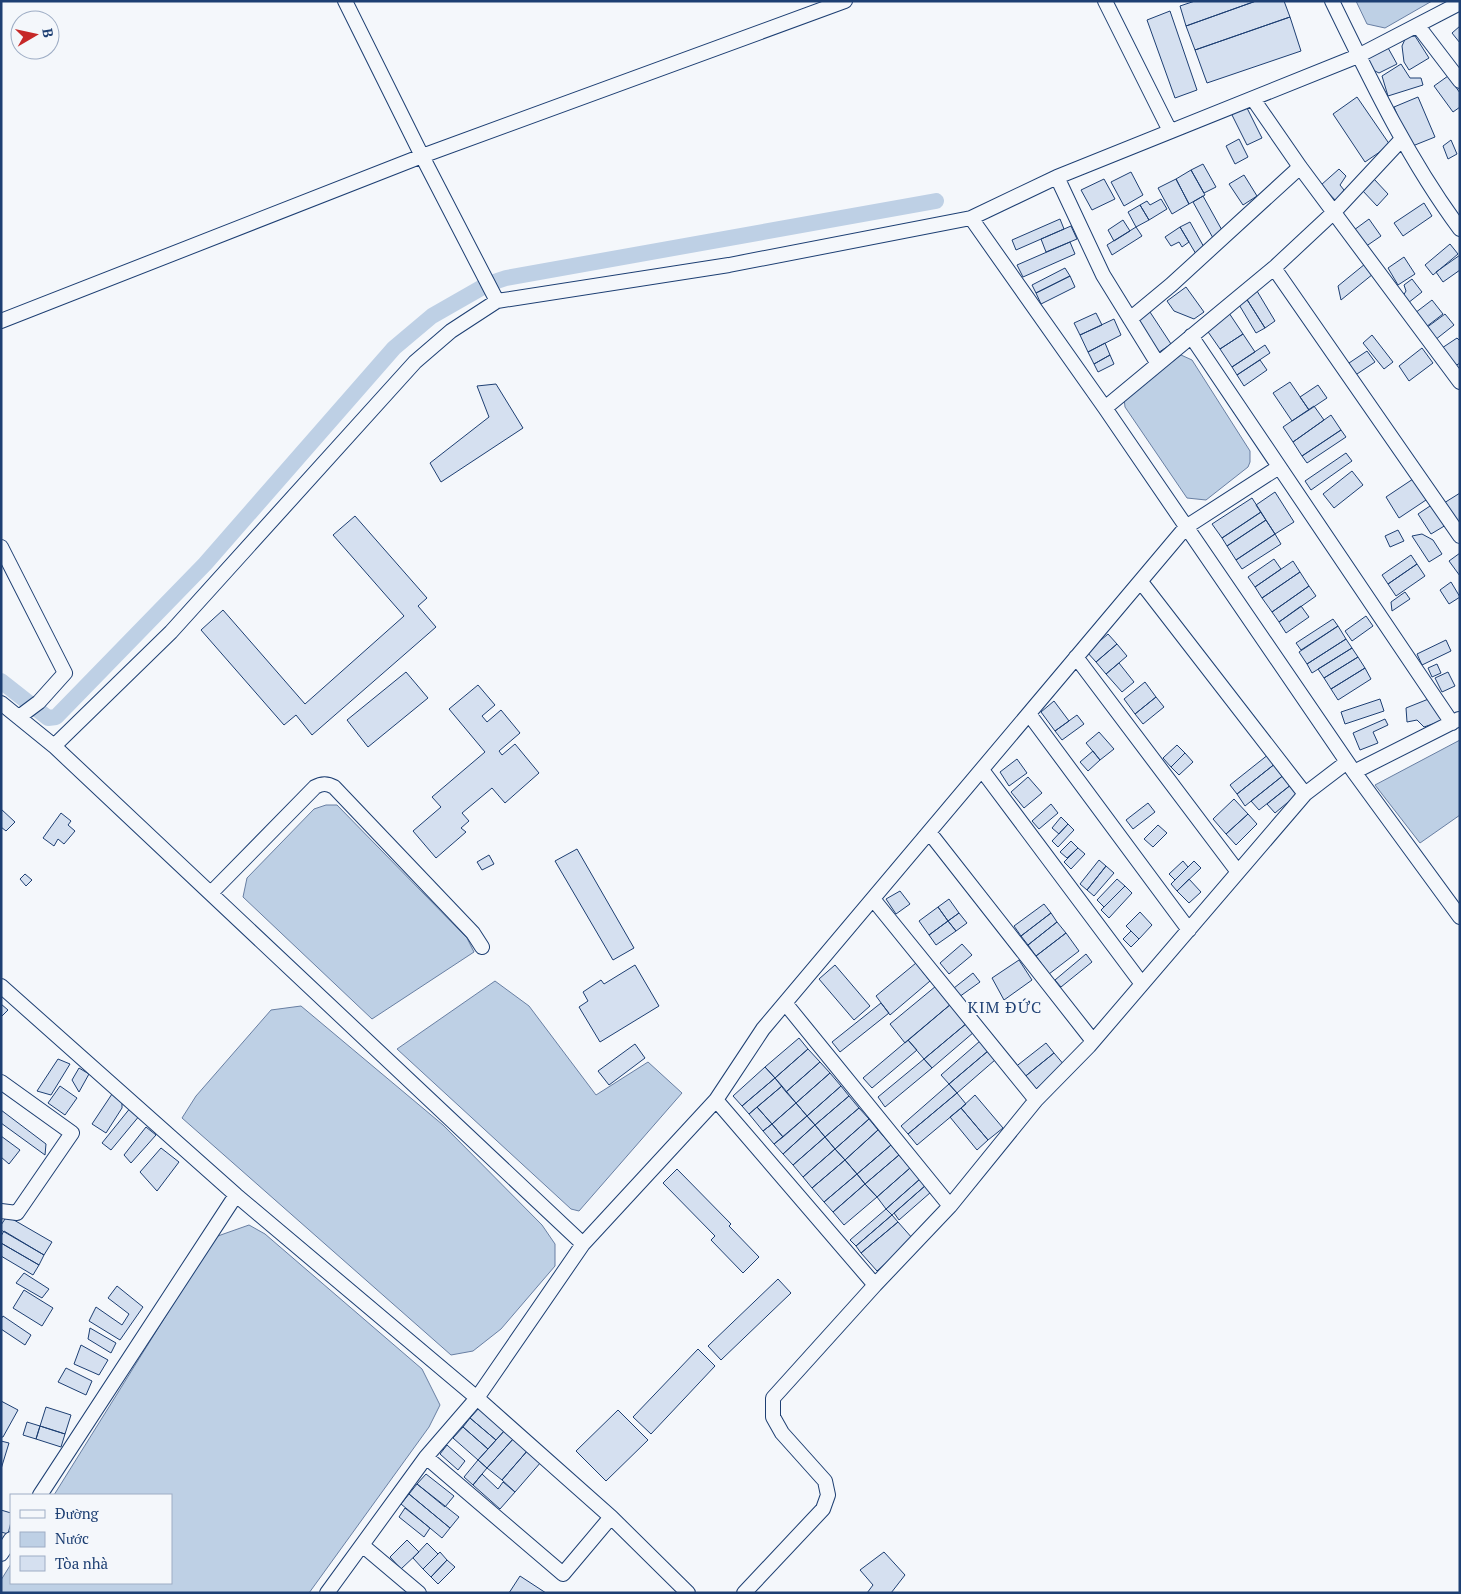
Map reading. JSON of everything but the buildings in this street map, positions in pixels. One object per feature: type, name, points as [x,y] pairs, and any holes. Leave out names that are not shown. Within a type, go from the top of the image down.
[{"type":"street","points":[[345,1],[495,297]]},
{"type":"street","points":[[1,321],[422,156],[844,1]]},
{"type":"street","points":[[1105,1],[1170,131]]},
{"type":"street","points":[[1332,1],[1358,56],[1402,138],[1435,196],[1460,229]]},
{"type":"street","points":[[54,746],[171,632],[414,362],[495,297],[729,265],[971,218],[1057,177],[1358,56],[1460,3]]},
{"type":"street","points":[[1418,26],[1460,81]]},
{"type":"street","points":[[1253,99],[1300,167],[1460,382]]},
{"type":"street","points":[[1105,408],[1274,268],[1334,212],[1402,138]]},
{"type":"street","points":[[1130,319],[1171,285],[1300,167]]},
{"type":"street","points":[[1057,177],[1103,275],[1158,364]]},
{"type":"street","points":[[971,218],[1105,408],[1351,767],[1460,917]]},
{"type":"street","points":[[1274,268],[1460,536]]},
{"type":"street","points":[[744,1593],[822,1510],[828,1495],[825,1481],[782,1433],[773,1417],[773,1398],[875,1285],[950,1206],[1036,1100],[1093,1041],[1305,794],[1351,767],[1456,721],[1279,467],[1191,336]]},
{"type":"street","points":[[327,1593],[426,1457],[477,1398],[583,1244],[716,1100],[763,1029],[1076,657],[1186,527],[1279,467]]},
{"type":"street","points":[[1,547],[65,673],[39,702],[22,715]]},
{"type":"street","points":[[1141,582],[1305,794]]},
{"type":"street","points":[[1076,657],[1238,872]]},
{"type":"street","points":[[1,703],[22,715],[583,1244]]},
{"type":"street","points":[[1029,714],[1189,930]]},
{"type":"street","points":[[982,770],[1142,984]]},
{"type":"street","points":[[211,893],[315,787],[321,784],[328,784],[334,787],[440,898],[473,933],[482,947]]},
{"type":"street","points":[[929,832],[1093,1041]]},
{"type":"street","points":[[873,899],[1036,1100]]},
{"type":"street","points":[[1,986],[236,1194],[477,1398],[611,1517],[688,1593]]},
{"type":"street","points":[[785,1003],[950,1206]]},
{"type":"street","points":[[1,1082],[72,1133],[16,1213],[1,1211]]},
{"type":"street","points":[[716,1100],[875,1285]]},
{"type":"street","points":[[41,1494],[236,1194]]},
{"type":"street","points":[[426,1457],[563,1574],[611,1517]]},
{"type":"street","points":[[1,1554],[10,1540]]},
{"type":"street","points":[[362,1546],[419,1593]]},
{"type":"water","points":[[1356,1],[1432,1],[1385,28],[1367,24]]},
{"type":"water","points":[[1181,355],[1192,360],[1250,451],[1248,467],[1206,500],[1187,498],[1125,407],[1124,398]]},
{"type":"water","points":[[1460,740],[1460,815],[1420,843],[1375,785]]},
{"type":"water","points":[[326,805],[337,805],[467,938],[474,952],[372,1019],[243,897],[247,878],[314,809]]},
{"type":"water","points":[[495,981],[529,1006],[596,1095],[648,1062],[682,1093],[579,1211],[571,1209],[397,1049]]},
{"type":"water","points":[[301,1006],[443,1125],[542,1225],[555,1244],[555,1266],[501,1329],[473,1351],[451,1355],[182,1118],[196,1096],[271,1010]]},
{"type":"water","points":[[249,1225],[265,1234],[422,1369],[440,1405],[429,1427],[309,1593],[1,1593],[1,1580],[10,1566],[10,1584],[172,1584],[172,1494],[55,1494],[215,1237]]},
{"type":"waterway","points":[[1,681],[48,718],[56,717],[205,564],[394,348],[432,316],[488,284],[506,278],[936,201]]},
{"type":"district","name":"KIM ĐỨC","points":[[1005,1007]]}]
